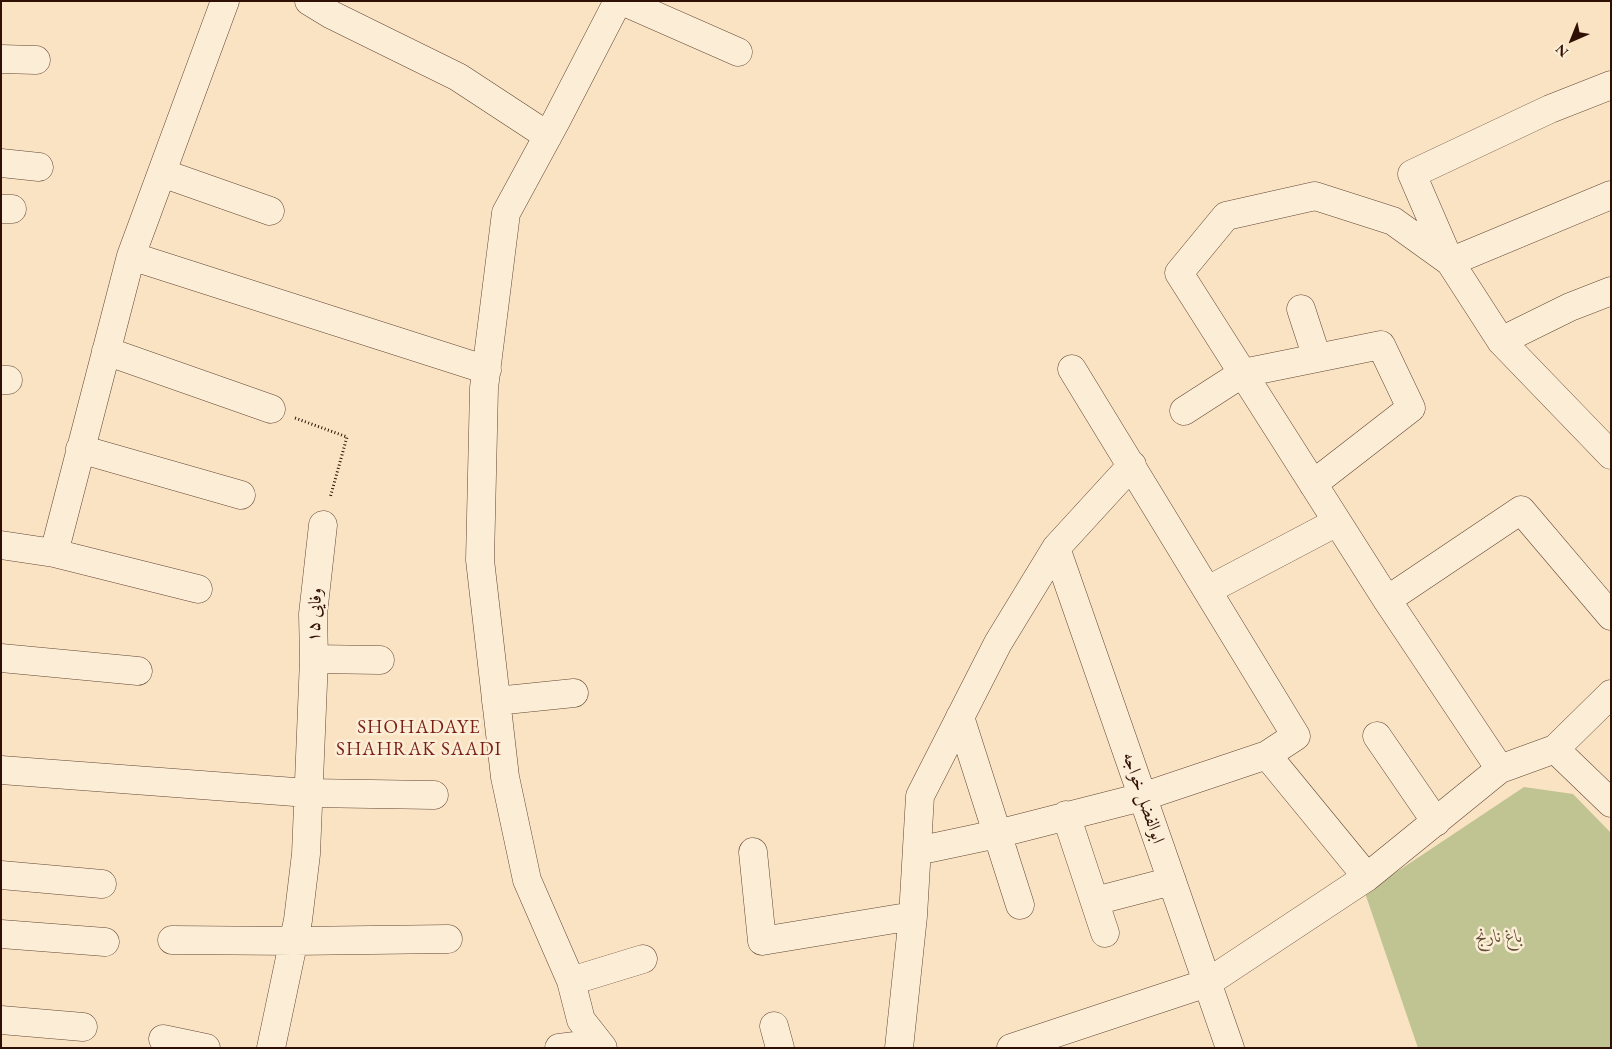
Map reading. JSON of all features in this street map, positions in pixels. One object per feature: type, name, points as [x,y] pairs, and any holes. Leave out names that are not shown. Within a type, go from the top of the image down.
[{"type":"street","points":[[54,553],[131,256],[225,1]]},
{"type":"street","points":[[309,1],[332,15],[458,77],[548,136]]},
{"type":"street","points":[[601,1045],[581,1020],[571,981],[527,880],[505,777],[480,560],[484,388],[506,214],[618,1]]},
{"type":"street","points":[[622,1],[738,52]]},
{"type":"street","points":[[1,59],[36,60]]},
{"type":"street","points":[[1611,85],[1550,109],[1412,174],[1450,262],[1501,341],[1611,455]]},
{"type":"street","points":[[1,163],[39,167]]},
{"type":"street","points":[[162,173],[270,212]]},
{"type":"street","points":[[1450,262],[1611,195]]},
{"type":"street","points":[[1450,262],[1392,221],[1315,196],[1226,216],[1179,272],[1387,600],[1500,770]]},
{"type":"street","points":[[131,256],[487,370]]},
{"type":"street","points":[[1501,341],[1570,307],[1611,291]]},
{"type":"street","points":[[1301,310],[1318,358]]},
{"type":"street","points":[[1184,411],[1243,373],[1381,345],[1411,408],[1313,484]]},
{"type":"street","points":[[106,351],[271,409]]},
{"type":"street","points":[[917,851],[997,834],[1142,797],[1267,755],[1296,736],[1072,369]]},
{"type":"street","points":[[80,449],[241,495]]},
{"type":"street","points":[[898,1048],[913,916],[920,796],[998,643],[1056,548],[1132,465]]},
{"type":"street","points":[[1387,600],[1521,510],[1611,616]]},
{"type":"street","points":[[1208,590],[1337,522]]},
{"type":"street","name":"وفایی ۱۵","points":[[271,1048],[298,920],[306,854],[314,660],[312,614],[323,525]]},
{"type":"street","points":[[1,545],[54,553],[198,589]]},
{"type":"street","name":"ابوالفضل خواجه","points":[[1056,548],[1230,1048]]},
{"type":"street","points":[[1,658],[138,671]]},
{"type":"street","points":[[314,660],[380,660]]},
{"type":"street","points":[[496,702],[574,693]]},
{"type":"street","points":[[1011,1048],[1207,982],[1367,877],[1500,770],[1555,748],[1611,694]]},
{"type":"street","points":[[960,718],[1020,904]]},
{"type":"street","points":[[1377,736],[1436,822]]},
{"type":"street","points":[[1555,748],[1611,802]]},
{"type":"street","points":[[1267,755],[1367,877]]},
{"type":"street","points":[[1,770],[308,793],[434,795]]},
{"type":"street","points":[[1066,815],[1105,933]]},
{"type":"street","points":[[753,852],[762,941],[913,916]]},
{"type":"street","points":[[1,874],[102,884]]},
{"type":"street","points":[[1095,901],[1172,881]]},
{"type":"street","points":[[1,934],[105,942]]},
{"type":"street","points":[[172,940],[294,942],[448,939]]},
{"type":"street","points":[[571,981],[644,959]]},
{"type":"street","points":[[1,1020],[82,1027]]},
{"type":"street","points":[[163,1039],[206,1048]]},
{"type":"street","points":[[559,1048],[601,1045]]},
{"type":"path","points":[[271,409],[347,438],[323,525]]},
{"type":"green space","name":"باغ نارنج","points":[[1524,787],[1573,794],[1611,833],[1611,1048],[1418,1048],[1365,893]]},
{"type":"district","name":"SHOHADAYE SHAHRAK SAADI","points":[[419,739]]}]
